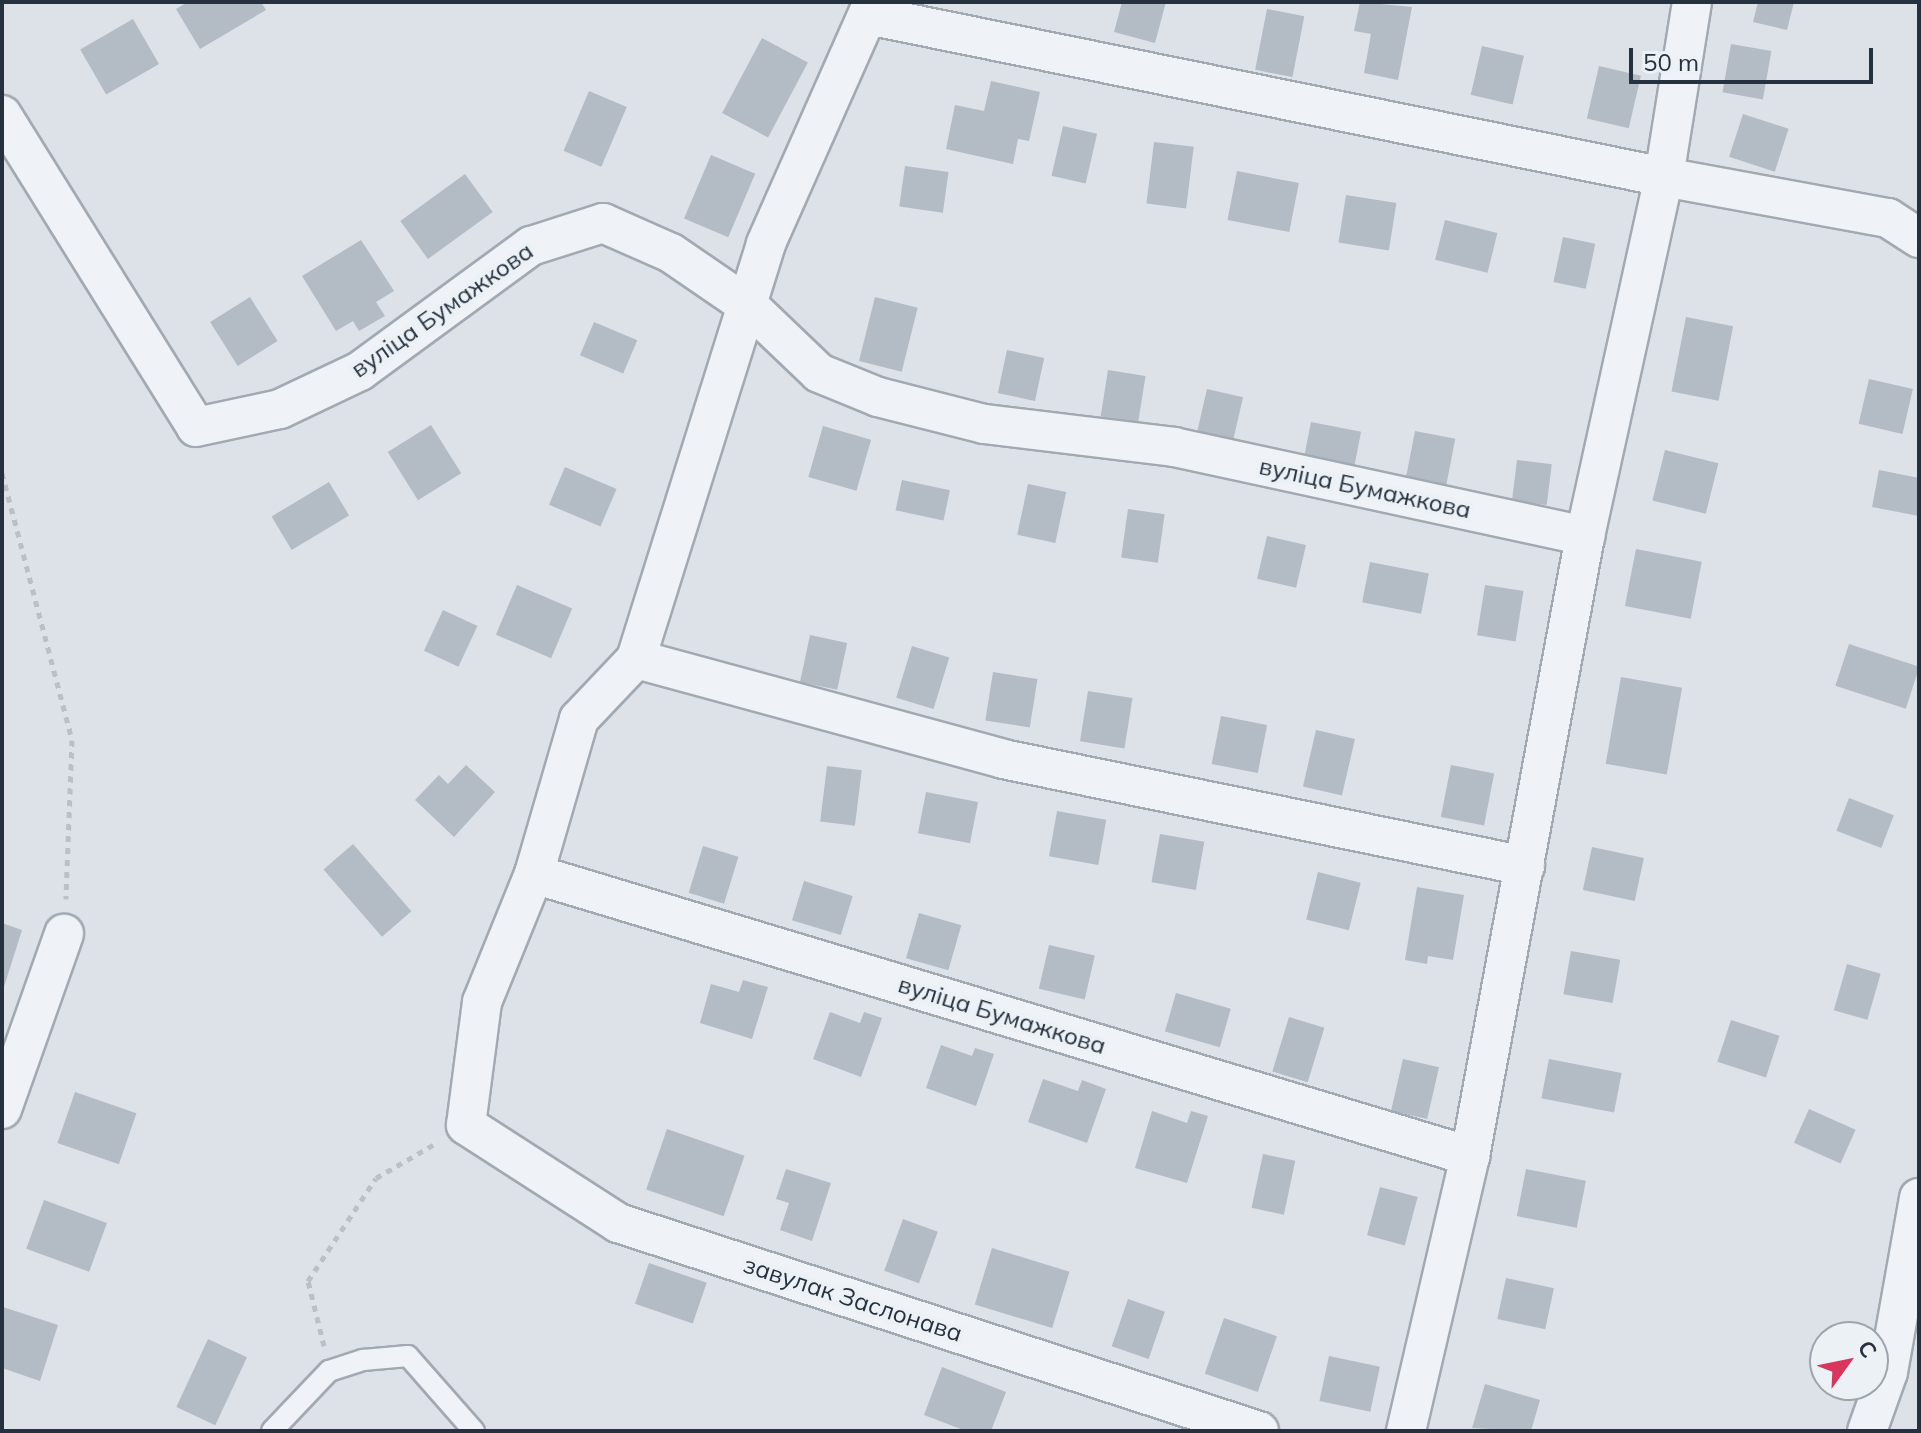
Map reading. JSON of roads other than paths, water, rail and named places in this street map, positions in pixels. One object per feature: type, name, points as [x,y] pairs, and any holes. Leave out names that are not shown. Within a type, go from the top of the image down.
[{"type":"street","points":[[1406,1431],[1470,1156],[1585,536],[1664,177],[1692,2]]},
{"type":"street","points":[[534,874],[579,719],[636,659],[750,307],[766,244],[871,8],[1664,177],[1888,218],[1919,238]]},
{"type":"street","name":"вуліца Бумажкова","points":[[2,115],[196,427],[280,409],[360,371],[531,246],[603,223],[671,253],[750,307],[819,373],[878,397],[984,424],[1174,447],[1585,536]]},
{"type":"street","points":[[636,659],[1003,759],[1525,866]]},
{"type":"street","name":"вуліца Бумажкова","points":[[534,874],[1470,1156]]},
{"type":"street","name":"завулак Заслонава","points":[[534,874],[482,1002],[466,1125],[618,1223],[1259,1431]]},
{"type":"street","points":[[2,1109],[64,934]]},
{"type":"street","points":[[1867,1431],[1888,1372],[1919,1198]]},
{"type":"lane","points":[[272,1431],[329,1371],[363,1360],[408,1356],[474,1431]]}]
